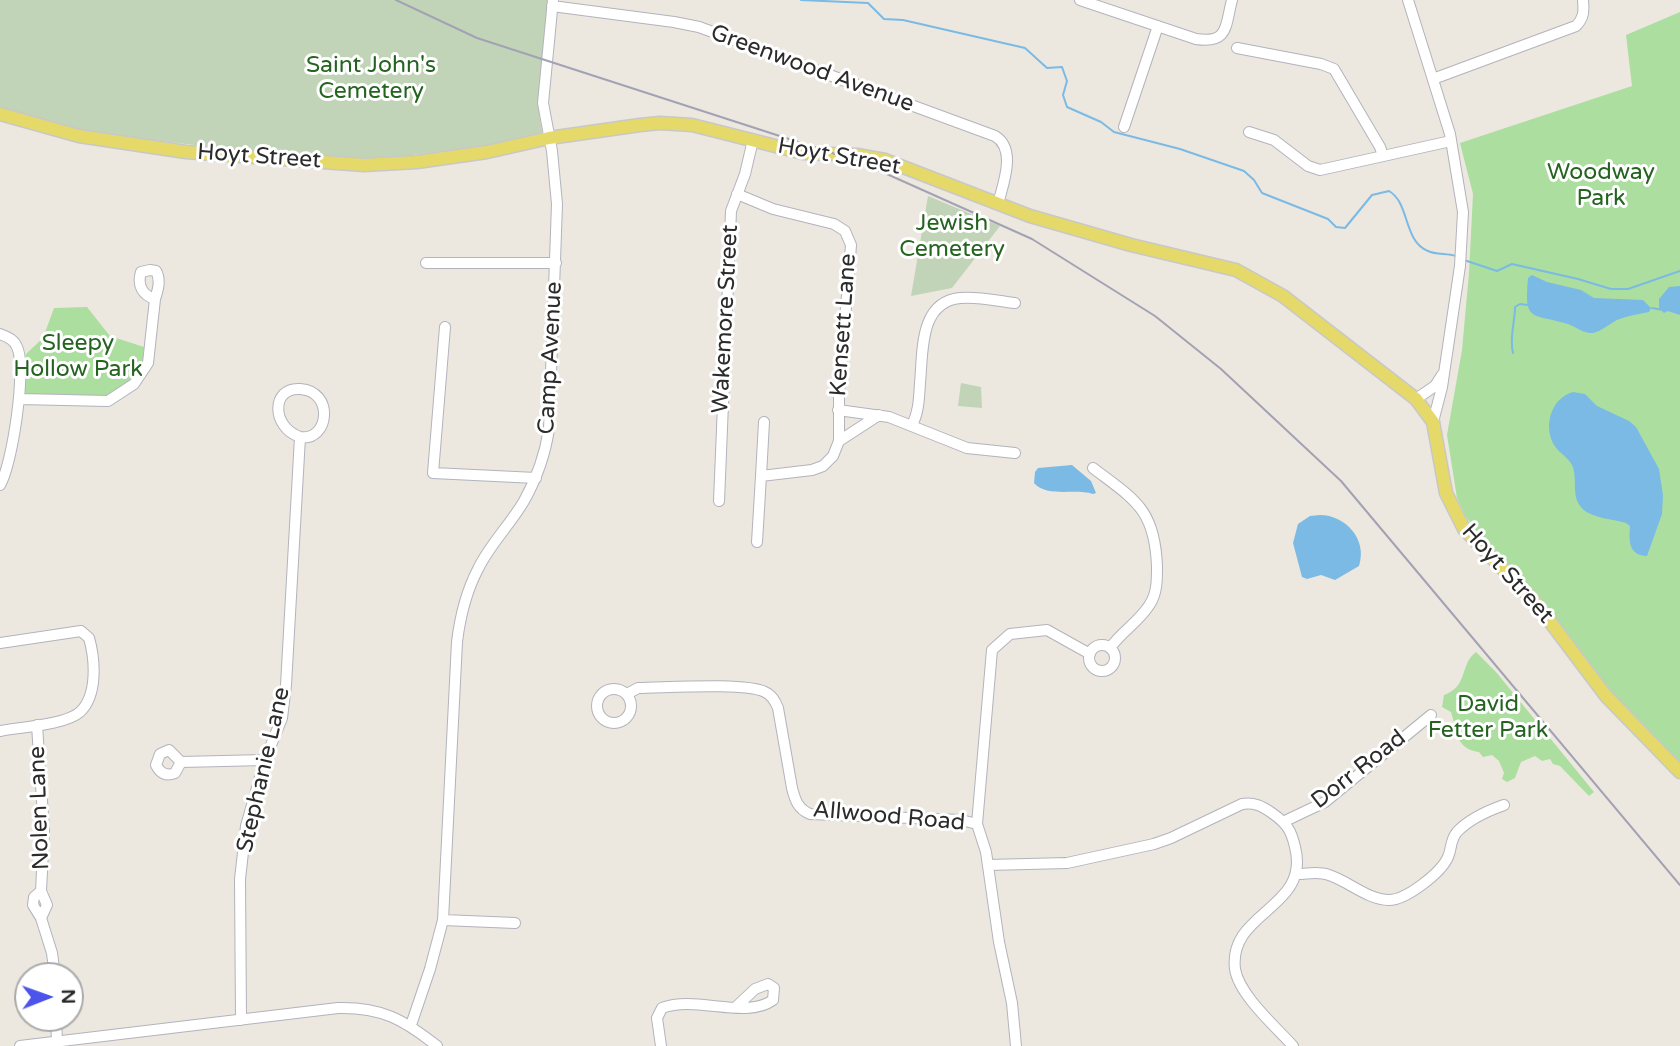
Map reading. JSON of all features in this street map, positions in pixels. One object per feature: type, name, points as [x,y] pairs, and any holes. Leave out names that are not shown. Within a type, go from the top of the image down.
[{"type":"main road","name":"Hoyt Street","points":[[0,114],[79,136],[186,152],[364,165],[416,162],[487,152],[549,138],[640,125],[668,123],[702,127],[803,153],[856,155],[885,160],[998,204],[1081,231],[1217,264],[1243,273],[1283,296],[1416,399],[1433,422],[1446,493],[1464,529],[1536,603],[1606,696],[1680,772]]},
{"type":"street","points":[[1080,0],[1196,39],[1216,40],[1223,33],[1232,0]]},
{"type":"street","points":[[1408,0],[1451,141],[1463,212],[1462,255],[1433,422]]},
{"type":"street","points":[[1433,79],[1576,26],[1584,13],[1583,0]]},
{"type":"street","name":"Camp Avenue","points":[[411,1026],[443,920],[460,616],[478,568],[523,503],[536,478],[545,455],[549,429],[557,204],[544,103],[553,3]]},
{"type":"street","name":"Greenwood Avenue","points":[[553,3],[699,27],[990,133],[1004,143],[1007,154],[998,204]]},
{"type":"street","points":[[1124,127],[1158,26]]},
{"type":"street","points":[[1237,48],[1321,64],[1334,69],[1383,156]]},
{"type":"street","points":[[1249,132],[1274,140],[1315,169],[1331,169],[1451,141]]},
{"type":"street","name":"Wakemore Street","points":[[719,501],[730,220],[733,202],[753,141]]},
{"type":"street","name":"Kensett Lane","points":[[737,194],[773,209],[834,224],[849,236],[851,253],[838,410],[839,441],[833,456],[823,466],[813,470],[761,476]]},
{"type":"street","points":[[426,263],[556,263]]},
{"type":"street","points":[[912,425],[917,412],[925,329],[934,311],[945,302],[960,298],[1015,303]]},
{"type":"street","points":[[20,399],[108,401],[134,384],[148,363],[155,299]]},
{"type":"street","points":[[445,327],[433,473],[536,478]]},
{"type":"street","points":[[0,334],[9,337],[17,347],[20,399],[5,473],[0,485]]},
{"type":"street","points":[[1416,399],[1435,386],[1443,374]]},
{"type":"street","points":[[295,389],[312,392],[322,403],[324,413],[324,420],[317,431],[305,438],[300,436],[285,428],[278,415],[281,399],[295,389]]},
{"type":"street","name":"Kensett Lane","points":[[838,410],[879,415],[912,425],[967,448],[1015,453]]},
{"type":"street","name":"Kensett Lane","points":[[839,441],[879,415]]},
{"type":"street","points":[[757,542],[764,422]]},
{"type":"street","name":"Stephanie Lane","points":[[241,1020],[240,879],[246,826],[265,760],[282,718],[300,436]]},
{"type":"street","points":[[1093,468],[1142,507],[1153,532],[1156,549],[1157,578],[1153,600],[1110,648]]},
{"type":"street","name":"Nolen Lane","points":[[0,643],[81,631],[89,638],[93,667],[92,685],[87,702],[80,712],[66,719],[0,731]]},
{"type":"street","points":[[977,824],[992,650],[1010,634],[1047,631],[1090,654]]},
{"type":"street","points":[[1098,646],[1110,648],[1114,654],[1114,662],[1105,670],[1093,666],[1090,654],[1098,646]]},
{"type":"street","name":"Allwood Road","points":[[626,694],[638,688],[739,688],[763,691],[773,698],[778,708],[792,788],[795,800],[804,812],[961,820],[977,824],[988,865],[999,942],[1012,1003],[1016,1046]]},
{"type":"street","name":"Dorr Road","points":[[1285,821],[1325,802],[1431,715]]},
{"type":"street","name":"Nolen Lane","points":[[37,725],[44,831],[41,891],[34,897],[33,905],[41,918],[53,962]]},
{"type":"street","points":[[181,762],[265,760]]},
{"type":"street","points":[[988,865],[1067,863],[1154,844],[1249,803],[1264,807],[1285,821],[1296,850],[1297,874],[1280,898],[1242,935],[1237,943],[1236,970],[1242,986],[1293,1046]]},
{"type":"street","points":[[1297,874],[1331,875],[1374,897],[1389,901],[1396,899],[1425,882],[1439,870],[1448,857],[1452,839],[1457,832],[1474,819],[1504,805]]},
{"type":"street","points":[[443,920],[515,923]]},
{"type":"street","points":[[661,1046],[657,1018],[662,1008],[682,1004],[737,1006]]},
{"type":"street","points":[[20,1046],[357,1008],[382,1013],[411,1026],[436,1046]]},
{"type":"street","points":[[57,1032],[57,1042]]},
{"type":"green space","name":"Saint John's Cemetery","points":[[0,0],[550,0],[539,114],[543,136],[495,145],[362,161],[68,130],[0,110]]},
{"type":"green space","name":"Woodway Park","points":[[1680,12],[1680,764],[1602,683],[1466,517],[1457,498],[1447,435],[1462,350],[1473,194],[1460,143],[1632,86],[1626,35]]},
{"type":"green space","name":"Jewish Cemetery","points":[[928,196],[1000,226],[952,288],[911,296]]},
{"type":"green space","name":"Sleepy Hollow Park","points":[[87,307],[110,336],[144,347],[142,365],[137,375],[123,387],[102,397],[24,396],[26,354],[43,338],[54,308]]},
{"type":"green space","points":[[961,383],[981,387],[982,408],[958,406]]},
{"type":"green space","name":"David Fetter Park","points":[[1476,652],[1496,672],[1594,792],[1589,796],[1560,766],[1553,764],[1550,759],[1542,761],[1535,756],[1521,762],[1515,778],[1507,782],[1502,779],[1504,773],[1499,761],[1492,755],[1483,757],[1461,743],[1451,712],[1442,707],[1444,695],[1461,681],[1467,663]]},
{"type":"water","points":[[1532,275],[1547,282],[1581,290],[1594,298],[1643,300],[1651,308],[1649,312],[1617,320],[1596,332],[1586,332],[1533,314],[1527,303],[1528,278]]},
{"type":"water","points":[[1680,286],[1680,315],[1668,311],[1664,313],[1659,308],[1659,299],[1669,287]]},
{"type":"water","points":[[1573,392],[1585,394],[1597,406],[1636,427],[1659,469],[1663,495],[1662,514],[1647,556],[1633,550],[1630,526],[1590,514],[1578,503],[1572,465],[1554,445],[1549,430],[1554,406],[1565,395]]},
{"type":"water","points":[[1072,465],[1091,481],[1096,493],[1046,490],[1034,483],[1038,468]]},
{"type":"water","points":[[1310,516],[1338,519],[1346,524],[1357,538],[1360,547],[1359,566],[1335,580],[1321,575],[1307,579],[1302,577],[1293,543],[1298,524]]},
{"type":"waterway","points":[[801,0],[868,3],[884,19],[903,20],[1025,48],[1047,68],[1062,67],[1067,81],[1063,95],[1067,107],[1101,122],[1114,132],[1180,149],[1244,171],[1262,193],[1328,219],[1336,227],[1345,228],[1372,195],[1389,191],[1400,204],[1410,231],[1420,246],[1431,252],[1456,256]]},
{"type":"waterway","points":[[1464,260],[1497,271],[1512,264],[1611,289],[1628,289],[1680,271]]},
{"type":"waterway","points":[[1513,353],[1515,307],[1520,304],[1528,305]]},
{"type":"waterway","points":[[1652,308],[1663,310]]},
{"type":"railway","points":[[396,0],[477,38],[860,162],[1032,239],[1155,316],[1221,369],[1341,481],[1680,885]]}]
